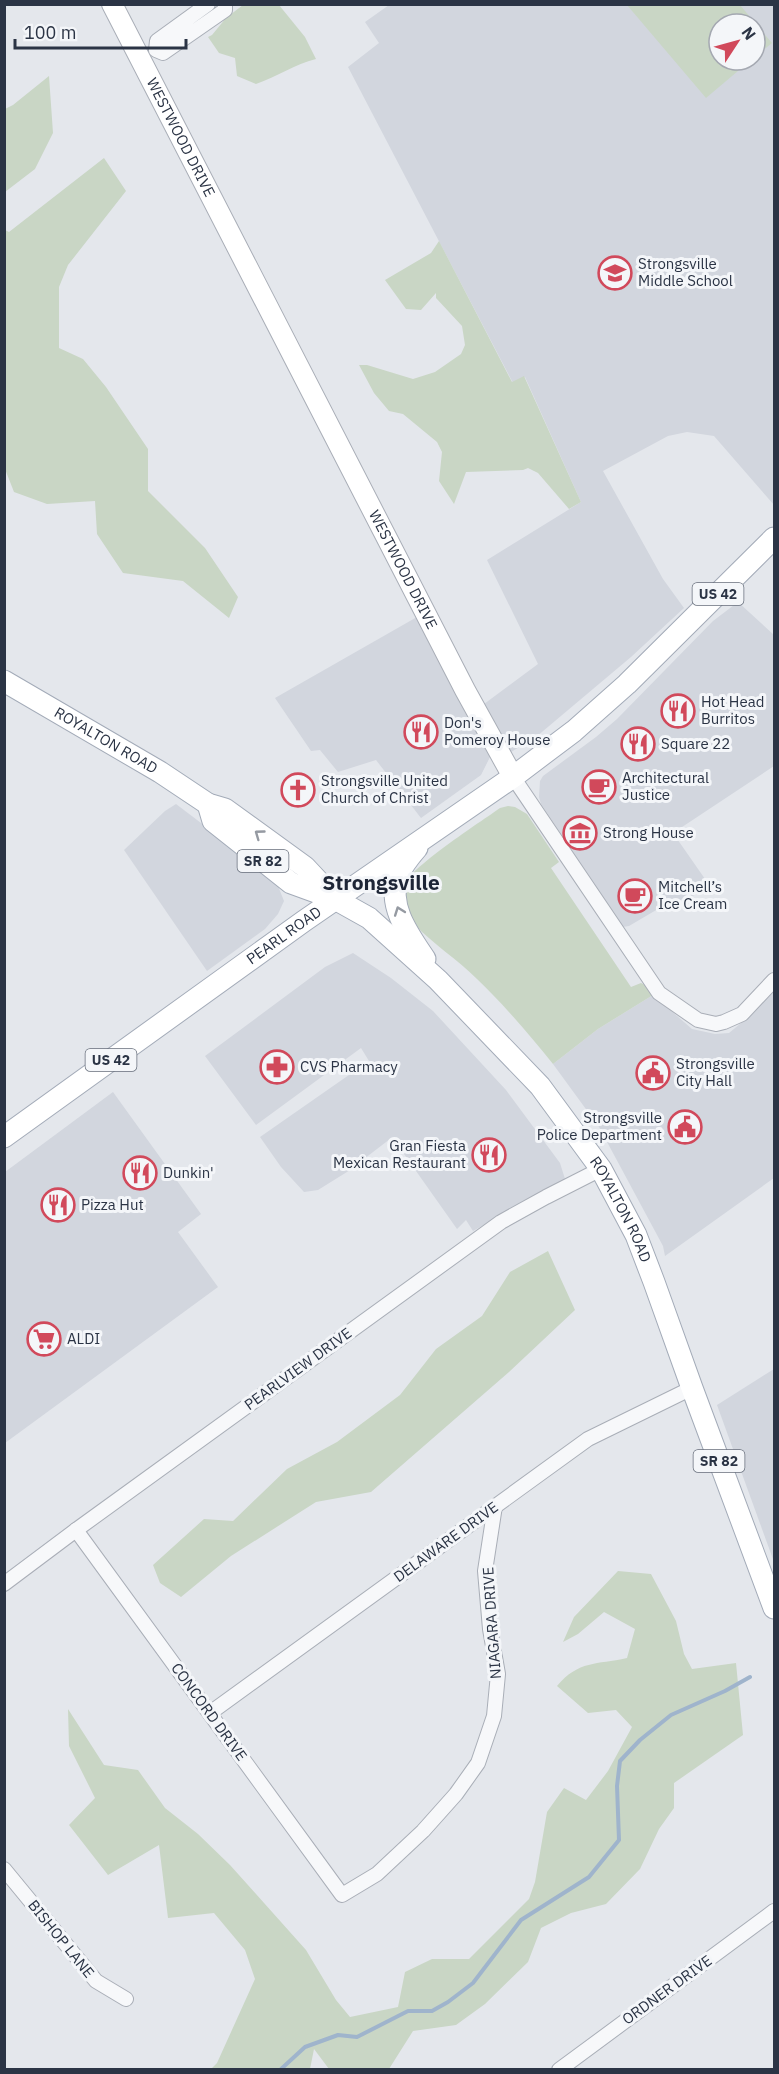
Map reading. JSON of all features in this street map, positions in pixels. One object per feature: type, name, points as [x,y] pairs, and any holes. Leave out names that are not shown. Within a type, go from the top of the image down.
[{"type":"main road","name":"PEARL ROAD","points":[[4,1137],[335,899],[513,777],[574,731],[627,684],[774,538]]},
{"type":"main road","name":"ROYALTON ROAD","points":[[4,681],[160,772],[208,804],[213,821],[291,883],[335,899],[369,918],[438,980],[540,1086],[601,1170],[636,1235],[774,1608]]},
{"type":"main road","points":[[425,837],[399,875],[395,903],[417,948],[438,980]]},
{"type":"street","name":"WESTWOOD DRIVE","points":[[112,4],[148,56],[460,680],[513,777],[653,987],[699,1020],[716,1024],[742,1014],[774,980]]},
{"type":"street","points":[[148,56],[157,41],[208,4]]},
{"type":"street","points":[[148,56],[163,53],[225,10],[225,4]]},
{"type":"street","name":"PEARLVIEW DRIVE","points":[[4,1584],[501,1222],[601,1170]]},
{"type":"street","name":"DELAWARE DRIVE","points":[[210,1713],[588,1439],[692,1388]]},
{"type":"street","name":"NIAGARA DRIVE","points":[[342,1895],[377,1874],[423,1831],[456,1794],[478,1763],[494,1716],[498,1674],[490,1629],[485,1571],[495,1506]]},
{"type":"street","name":"CONCORD DRIVE","points":[[76,1530],[342,1895]]},
{"type":"street","name":"BISHOP LANE","points":[[4,1869],[96,1981],[126,1999]]},
{"type":"street","name":"ORDNER DRIVE","points":[[559,2070],[774,1911]]},
{"type":"shaded area","name":"Strongsville Middle School","points":[[389,5],[774,5],[774,505],[714,436],[687,432],[668,436],[603,471],[663,579],[684,608],[631,657],[536,737],[511,752],[504,749],[480,707],[538,664],[487,560],[581,502],[525,377],[513,383],[348,67],[379,43],[365,22]]},
{"type":"shaded area","points":[[738,602],[774,635],[774,766],[673,833],[712,889],[663,906],[629,926],[623,927],[541,804],[540,781],[543,776],[617,719],[713,621]]},
{"type":"shaded area","points":[[417,617],[490,757],[481,775],[421,818],[376,760],[338,772],[320,750],[311,751],[275,698]]},
{"type":"shaded area","points":[[176,804],[251,861],[278,886],[284,901],[278,914],[265,929],[207,971],[124,850],[165,811]]},
{"type":"shaded area","points":[[353,953],[391,978],[433,1011],[506,1090],[560,1163],[565,1179],[473,1231],[466,1220],[457,1229],[404,1154],[390,1139],[347,1172],[318,1190],[304,1192],[281,1167],[260,1137],[369,1061],[361,1048],[256,1125],[205,1056],[325,967]]},
{"type":"shaded area","points":[[774,990],[774,1178],[665,1256],[663,1246],[599,1127],[553,1064],[598,1029],[653,995],[692,1029],[715,1034],[729,1033],[752,1014]]},
{"type":"shaded area","points":[[113,1092],[201,1214],[178,1232],[218,1287],[5,1443],[5,1172]]},
{"type":"shaded area","points":[[774,1369],[774,1562],[717,1405]]},
{"type":"green space","points":[[243,5],[279,5],[305,37],[316,59],[256,84],[237,76],[235,58],[219,53],[208,37],[226,18]]},
{"type":"green space","points":[[627,5],[740,5],[746,12],[707,12],[707,72],[737,72],[706,98]]},
{"type":"green space","points":[[767,37],[772,43],[767,47]]},
{"type":"green space","points":[[49,76],[53,133],[35,169],[5,192],[5,109]]},
{"type":"green space","points":[[104,158],[126,191],[68,265],[59,287],[59,348],[83,359],[106,387],[148,449],[148,491],[205,548],[238,597],[229,618],[183,581],[123,573],[97,534],[95,501],[47,504],[14,492],[5,469],[5,230],[9,232]]},
{"type":"green space","points":[[439,241],[512,382],[524,376],[581,502],[569,509],[538,473],[528,468],[466,472],[454,504],[439,481],[442,452],[437,442],[403,414],[389,411],[374,393],[359,365],[367,365],[413,379],[435,372],[461,354],[465,345],[462,326],[436,298],[436,293],[421,310],[406,309],[385,280],[431,253]]},
{"type":"green space","points":[[508,806],[527,814],[559,862],[551,868],[631,987],[641,983],[653,995],[598,1029],[553,1064],[487,989],[415,925],[406,912],[401,898],[402,888],[417,869],[478,823],[500,808]]},
{"type":"green space","points":[[548,1251],[575,1310],[509,1372],[371,1492],[316,1502],[231,1556],[181,1597],[160,1583],[153,1565],[204,1519],[233,1521],[287,1469],[337,1442],[400,1395],[436,1349],[482,1316],[510,1272]]},
{"type":"green space","points":[[618,1571],[651,1574],[676,1621],[684,1654],[692,1669],[736,1663],[743,1735],[674,1783],[674,1808],[659,1829],[640,1869],[606,1904],[571,1913],[541,1928],[528,1962],[485,2004],[456,2025],[413,2031],[389,2069],[329,2069],[314,2049],[310,2069],[211,2069],[217,2063],[255,1979],[245,1950],[214,1913],[168,1918],[159,1845],[108,1875],[69,1825],[95,1798],[69,1746],[68,1709],[104,1765],[138,1770],[165,1808],[198,1834],[230,1865],[306,1950],[336,2000],[350,2017],[398,2007],[405,1972],[432,1959],[469,1959],[529,1899],[535,1882],[547,1812],[564,1788],[586,1800],[608,1771],[632,1727],[616,1710],[588,1713],[557,1686],[581,1668],[627,1658],[635,1629],[604,1612],[578,1634],[563,1642],[574,1617]]},
{"type":"waterway","points":[[280,2070],[305,2047],[338,2035],[357,2037],[408,2011],[432,2011],[473,1983],[521,1920],[589,1877],[619,1840],[617,1786],[620,1761],[640,1740],[671,1715],[750,1677]]},
{"type":"place","name":"Strongsville Middle School","points":[[615,273]]},
{"type":"place","name":"Hot Head Burritos","points":[[678,711]]},
{"type":"place","name":"Don's Pomeroy House","points":[[421,732]]},
{"type":"place","name":"Square 22","points":[[638,744]]},
{"type":"place","name":"Architectural Justice","points":[[599,787]]},
{"type":"place","name":"Strongsville United Church of Christ","points":[[298,790]]},
{"type":"place","name":"Strong House","points":[[580,833]]},
{"type":"place","name":"Mitchell’s Ice Cream","points":[[635,896]]},
{"type":"place","name":"CVS Pharmacy","points":[[277,1067]]},
{"type":"place","name":"Strongsville City Hall","points":[[653,1073]]},
{"type":"place","name":"Strongsville Police Department","points":[[685,1127]]},
{"type":"place","name":"Gran Fiesta Mexican Restaurant","points":[[489,1155]]},
{"type":"place","name":"Dunkin'","points":[[140,1173]]},
{"type":"place","name":"Pizza Hut","points":[[58,1205]]},
{"type":"place","name":"ALDI","points":[[44,1339]]},
{"type":"district","name":"Strongsville","points":[[381,883]]}]
